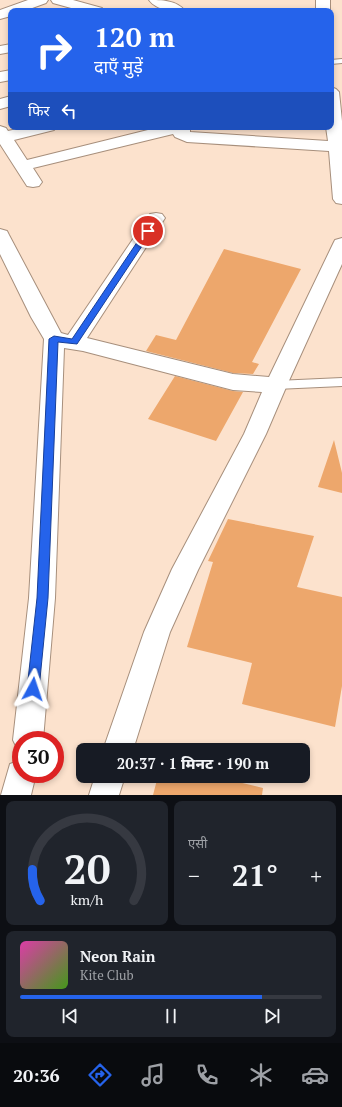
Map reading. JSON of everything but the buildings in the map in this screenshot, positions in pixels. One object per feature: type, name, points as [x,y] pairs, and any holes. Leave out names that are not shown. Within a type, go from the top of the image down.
[{"type":"street","points":[[19,8],[41,0]]},
{"type":"street","points":[[58,0],[86,8]]},
{"type":"street","points":[[156,0],[172,8]]},
{"type":"street","points":[[334,124],[342,199]]},
{"type":"street","points":[[28,130],[2,134],[33,182]]},
{"type":"street","points":[[22,166],[169,130]]},
{"type":"street","points":[[181,130],[181,134],[188,137],[336,146]]},
{"type":"street","points":[[29,731],[64,340],[156,218]]},
{"type":"street","points":[[0,235],[41,317],[64,340],[233,382],[276,384]]},
{"type":"street","points":[[120,743],[160,625],[185,569],[255,434],[276,384],[342,244]]},
{"type":"street","points":[[16,795],[19,783]]},
{"type":"street","points":[[104,795],[108,783]]},
{"type":"lane","points":[[276,384],[342,382]]},
{"type":"route","points":[[33,689],[42,598],[54,339],[74,342],[148,231]]}]
